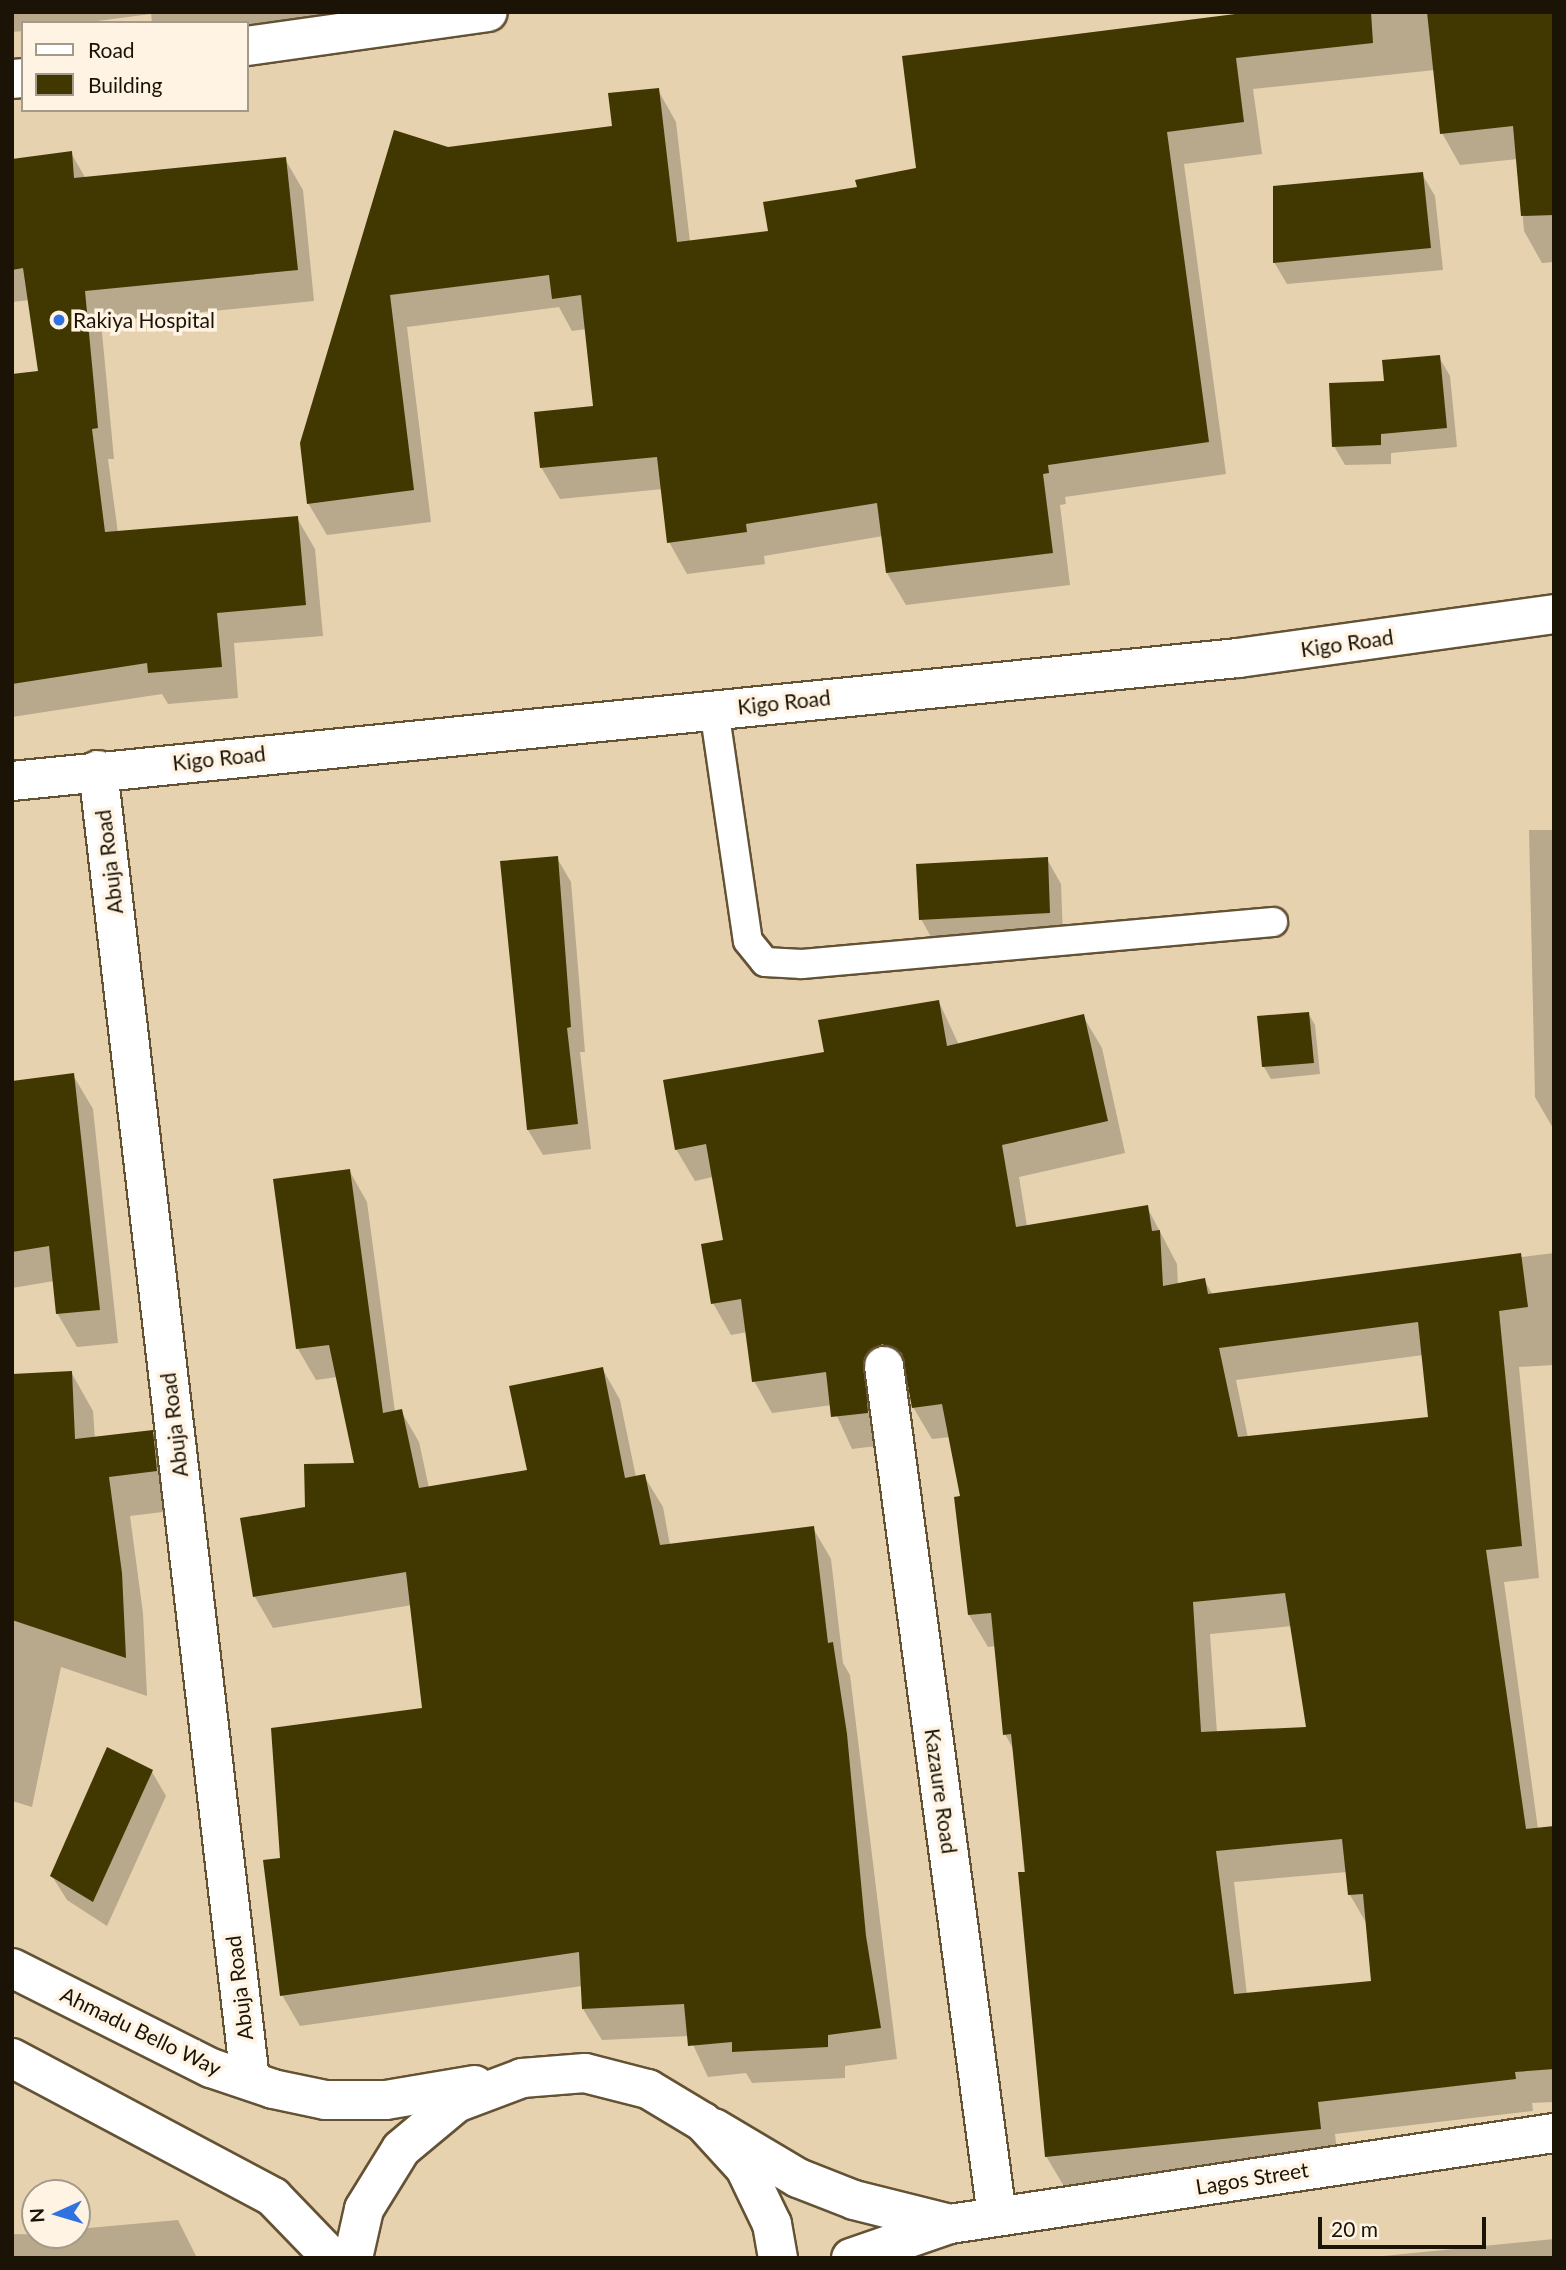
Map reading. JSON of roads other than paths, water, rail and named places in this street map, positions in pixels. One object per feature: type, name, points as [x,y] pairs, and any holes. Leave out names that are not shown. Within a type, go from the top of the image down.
[{"type":"street","points":[[248,46],[488,12]]},
{"type":"street","name":"Kigo Road","points":[[12,780],[1238,658],[1554,614]]},
{"type":"street","name":"Abuja Road","points":[[98,770],[250,2080]]},
{"type":"street","name":"Kazaure Road","points":[[884,1366],[997,2216]]},
{"type":"street","name":"Ahmadu Bello Way","points":[[12,1968],[211,2068],[325,2100],[386,2100],[522,2078]]},
{"type":"street","points":[[12,2058],[273,2197],[332,2258]]},
{"type":"street","name":"Lagos Street","points":[[522,2078],[585,2073],[648,2089],[798,2178],[854,2200],[950,2224]]},
{"type":"street","points":[[353,2258],[364,2209],[401,2148],[456,2103],[522,2078]]},
{"type":"street","points":[[703,2122],[745,2168],[772,2224],[778,2258]]},
{"type":"street","name":"Lagos Street","points":[[851,2258],[950,2224],[1554,2133]]},
{"type":"lane","points":[[714,709],[748,941],[765,961],[802,964],[1273,922]]},
{"type":"place","name":"Rakiya Hospital","points":[[59,320]]}]
